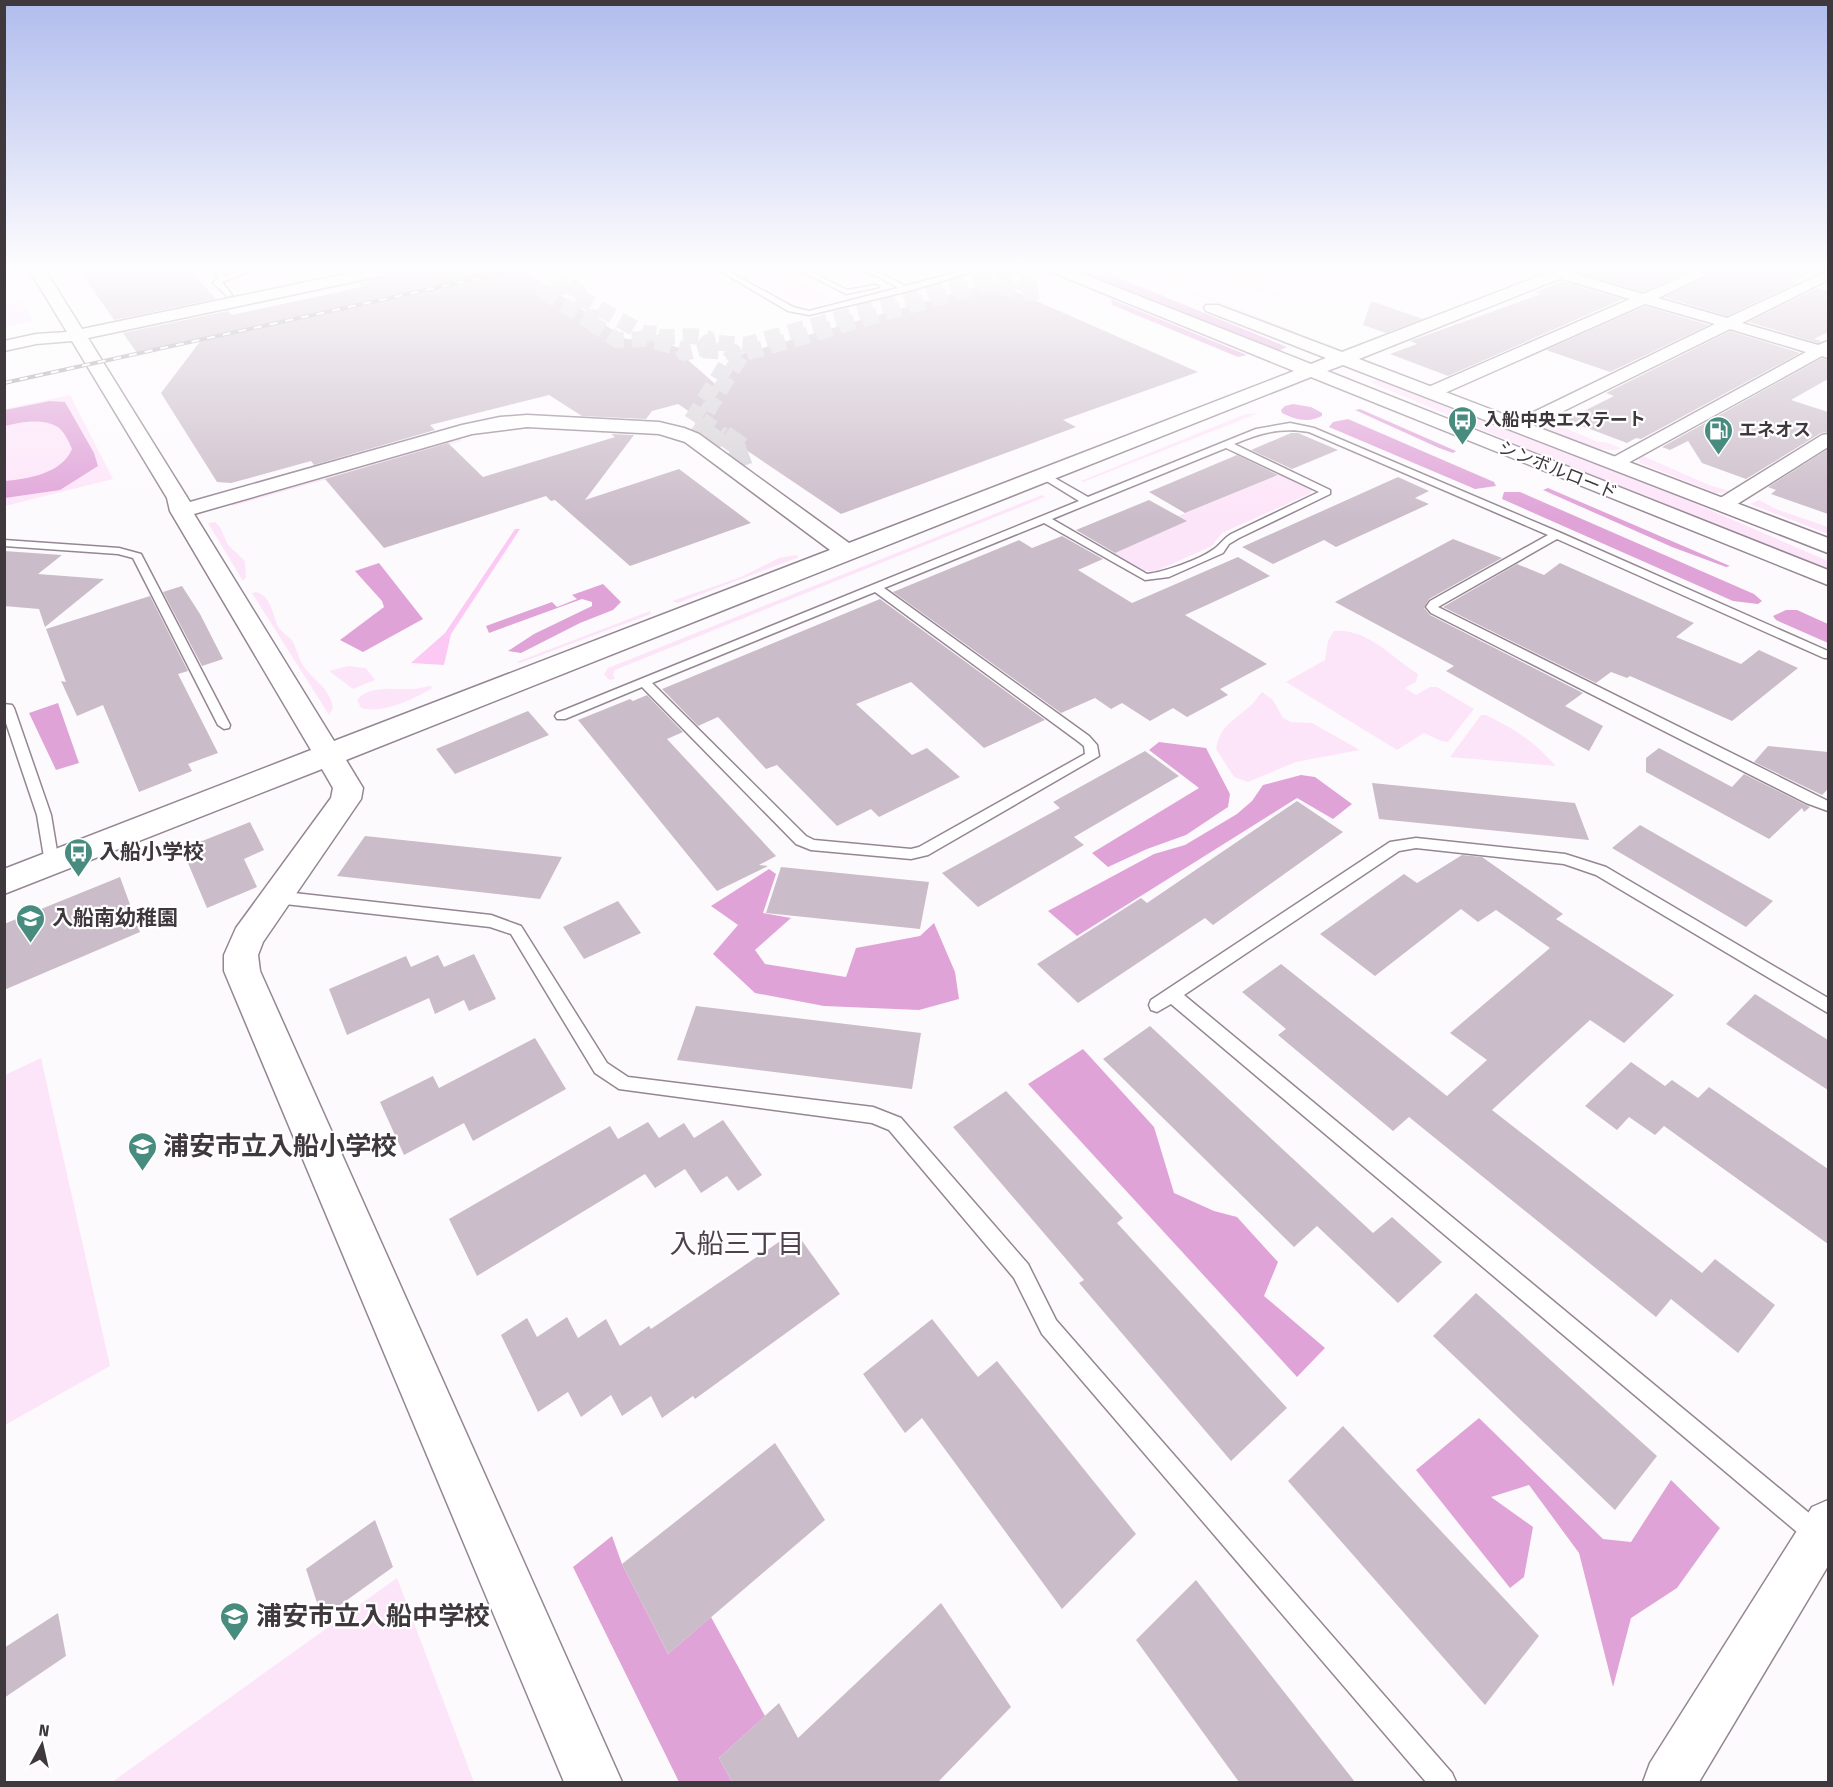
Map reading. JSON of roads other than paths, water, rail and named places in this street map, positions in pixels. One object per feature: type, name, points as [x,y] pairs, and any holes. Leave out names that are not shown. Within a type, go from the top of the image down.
[{"type":"street","points":[[88,351],[178,498],[181,511],[348,788],[346,799],[248,937],[241,955],[242,971],[593,1782]]},
{"type":"street","name":"シンボルロード","points":[[1262,351],[1828,578]]},
{"type":"street","name":"シンボルロード","points":[[1326,351],[1828,546]]},
{"type":"street","points":[[4,882],[1360,351]]},
{"type":"street","points":[[1432,393],[1525,351]]},
{"type":"street","points":[[1519,426],[1670,351]]},
{"type":"street","points":[[1617,463],[1823,351]]},
{"type":"street","points":[[181,511],[469,429],[500,423],[527,421],[659,428],[692,438],[847,552]]},
{"type":"street","points":[[1724,504],[1828,439]]},
{"type":"street","points":[[1669,1782],[1824,1530]]},
{"type":"lane","points":[[561,716],[1043,518],[1226,444],[1275,427],[1299,426],[1557,535],[1828,655]]},
{"type":"lane","points":[[1043,518],[1136,574],[1155,578],[1219,551],[1225,542],[1235,536],[1327,492],[1226,444]]},
{"type":"lane","points":[[1043,475],[1088,501]]},
{"type":"lane","points":[[1557,535],[1434,603],[1432,607],[1811,800],[1828,806]]},
{"type":"lane","points":[[4,543],[119,551],[137,556],[224,725]]},
{"type":"lane","points":[[644,682],[801,840],[811,845],[912,854],[923,851],[1092,756],[1090,745],[1084,739],[876,587]]},
{"type":"lane","points":[[4,708],[8,708],[44,815],[52,863]]},
{"type":"lane","points":[[1824,1530],[1165,1000],[1395,846],[1416,843],[1564,860],[1601,871],[1828,1006]]},
{"type":"lane","points":[[276,897],[491,921],[516,930],[601,1068],[625,1084],[873,1115],[895,1124],[1021,1271],[1049,1327],[1443,1782]]},
{"type":"tunnel","points":[[683,351],[690,351]]},
{"type":"tunnel","points":[[707,435],[690,423],[734,352],[722,351]]},
{"type":"tunnel","points":[[723,435],[702,420],[742,354],[751,351]]},
{"type":"tunnel","points":[[705,433],[738,457],[749,453],[721,433]]},
{"type":"railway","points":[[4,383],[147,351]]},
{"type":"place","name":"入船中央エステート","points":[[1463,446]]},
{"type":"place","name":"エネオス","points":[[1718,456]]},
{"type":"place","name":"入船小学校","points":[[78,878]]},
{"type":"place","name":"入船南幼稚園","points":[[31,944]]},
{"type":"place","name":"浦安市立入船小学校","points":[[142,1172]]},
{"type":"place","name":"浦安市立入船中学校","points":[[235,1642]]},
{"type":"district","name":"入船三丁目","points":[[737,1244]]}]
